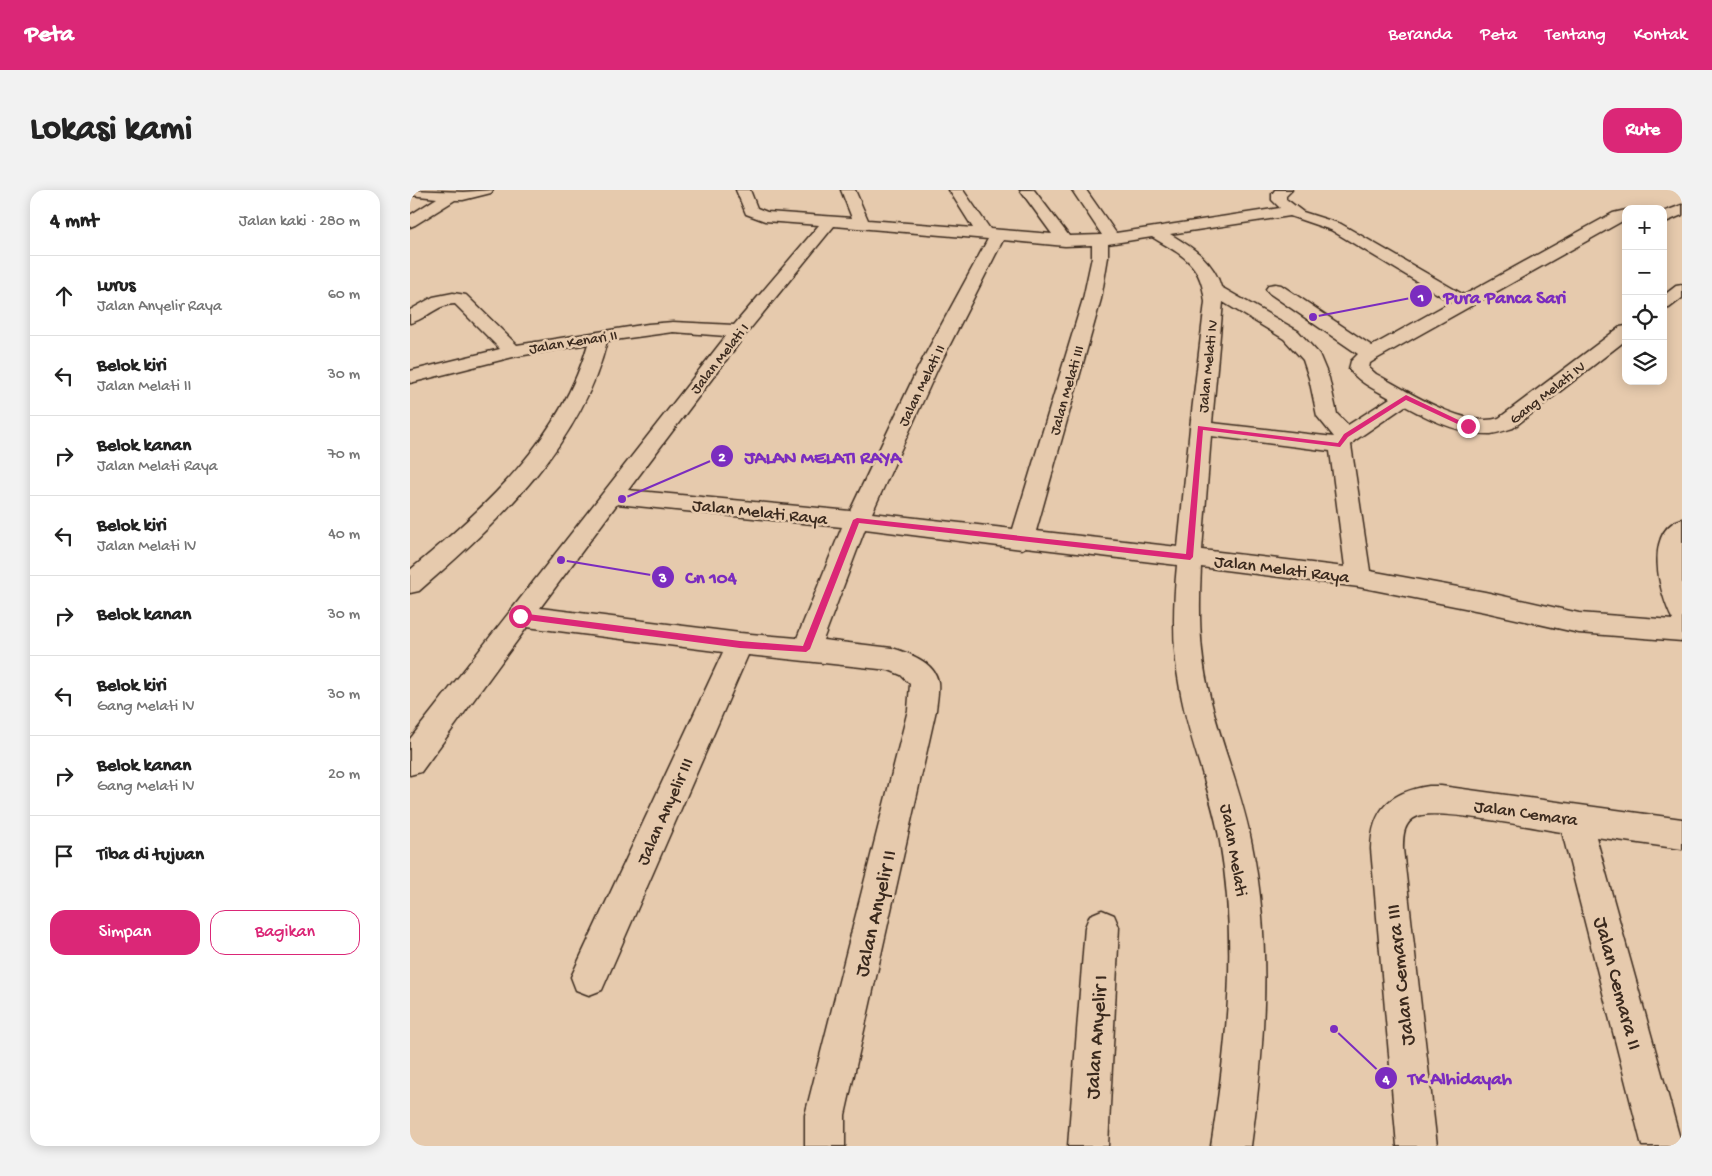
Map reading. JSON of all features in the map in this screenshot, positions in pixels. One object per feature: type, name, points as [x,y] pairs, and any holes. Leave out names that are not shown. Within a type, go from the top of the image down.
[{"type":"street","points":[[410,222],[457,196],[486,190]]},
{"type":"street","points":[[743,190],[751,211],[765,216],[1065,241],[1155,232],[1293,211]]},
{"type":"street","points":[[848,190],[862,224]]},
{"type":"street","points":[[956,190],[991,235]]},
{"type":"street","points":[[1027,190],[1065,241]]},
{"type":"street","points":[[1079,190],[1106,238]]},
{"type":"street","points":[[1285,190],[1280,193],[1278,198],[1300,216],[1321,220],[1336,226],[1462,301]]},
{"type":"street","points":[[410,191],[457,196]]},
{"type":"street","points":[[1667,218],[1682,210]]},
{"type":"street","points":[[1275,288],[1370,354],[1462,301],[1622,215]]},
{"type":"street","name":"Jalan Melati I","points":[[410,762],[611,496],[739,331],[830,221]]},
{"type":"street","points":[[1667,221],[1682,227]]},
{"type":"street","name":"Jalan Melati IV","points":[[1155,232],[1181,248],[1199,264],[1211,282],[1214,302],[1200,428],[1190,557]]},
{"type":"street","name":"Jalan Melati II","points":[[806,649],[857,520],[991,235]]},
{"type":"street","name":"Jalan Melati III","points":[[1022,540],[1092,299],[1100,257],[1106,238]]},
{"type":"street","points":[[1212,289],[1291,335],[1312,358],[1319,378],[1327,416],[1343,440],[1359,578]]},
{"type":"street","points":[[1667,301],[1682,290]]},
{"type":"street","points":[[410,318],[434,302],[452,298],[460,299],[513,351]]},
{"type":"street","name":"Jalan Kenari II","points":[[410,376],[513,351],[661,327],[739,331]]},
{"type":"street","name":"Gang Melati IV","points":[[1370,354],[1360,363],[1360,371],[1370,378],[1462,424],[1481,429],[1498,427],[1506,423],[1622,334]]},
{"type":"street","points":[[410,584],[480,522],[536,461],[573,407],[585,383],[600,338]]},
{"type":"street","points":[[1200,428],[1343,440],[1406,397]]},
{"type":"street","name":"Jalan Melati Raya","points":[[611,496],[857,520],[1359,578],[1485,602],[1579,623],[1682,631]]},
{"type":"street","points":[[1682,527],[1672,540],[1669,562],[1682,614]]},
{"type":"street","name":"Jalan Melati","points":[[1190,557],[1187,604],[1191,674],[1199,712],[1226,798],[1236,846],[1244,898],[1248,955],[1247,1016],[1241,1083],[1231,1146]]},
{"type":"street","points":[[520,616],[740,644],[806,649]]},
{"type":"street","name":"Jalan Anyelir III","points":[[589,977],[740,644]]},
{"type":"street","name":"Jalan Anyelir II","points":[[806,649],[900,661],[917,670],[924,681],[922,710],[825,1115],[825,1146]]},
{"type":"street","name":"Jalan Cemara","points":[[1387,834],[1393,817],[1405,806],[1421,800],[1441,800],[1682,834]]},
{"type":"street","name":"Jalan Cemara II","points":[[1575,820],[1662,1146]]},
{"type":"street","name":"Jalan Cemara III","points":[[1387,834],[1386,849],[1417,1146]]},
{"type":"street","name":"Jalan Anyelir I","points":[[1088,1146],[1102,927]]},
{"type":"place","name":"Pura Panca Sari","points":[[1313,317]]},
{"type":"place","name":"JALAN MELATI RAYA","points":[[622,499]]},
{"type":"place","name":"Cn 104","points":[[561,560]]},
{"type":"place","name":"TK Alhidayah","points":[[1334,1029]]},
{"type":"route","points":[[520,616],[740,644],[806,649],[857,520],[1022,540],[1190,557],[1200,428],[1340,445],[1346,436],[1406,397],[1468,426]]}]
